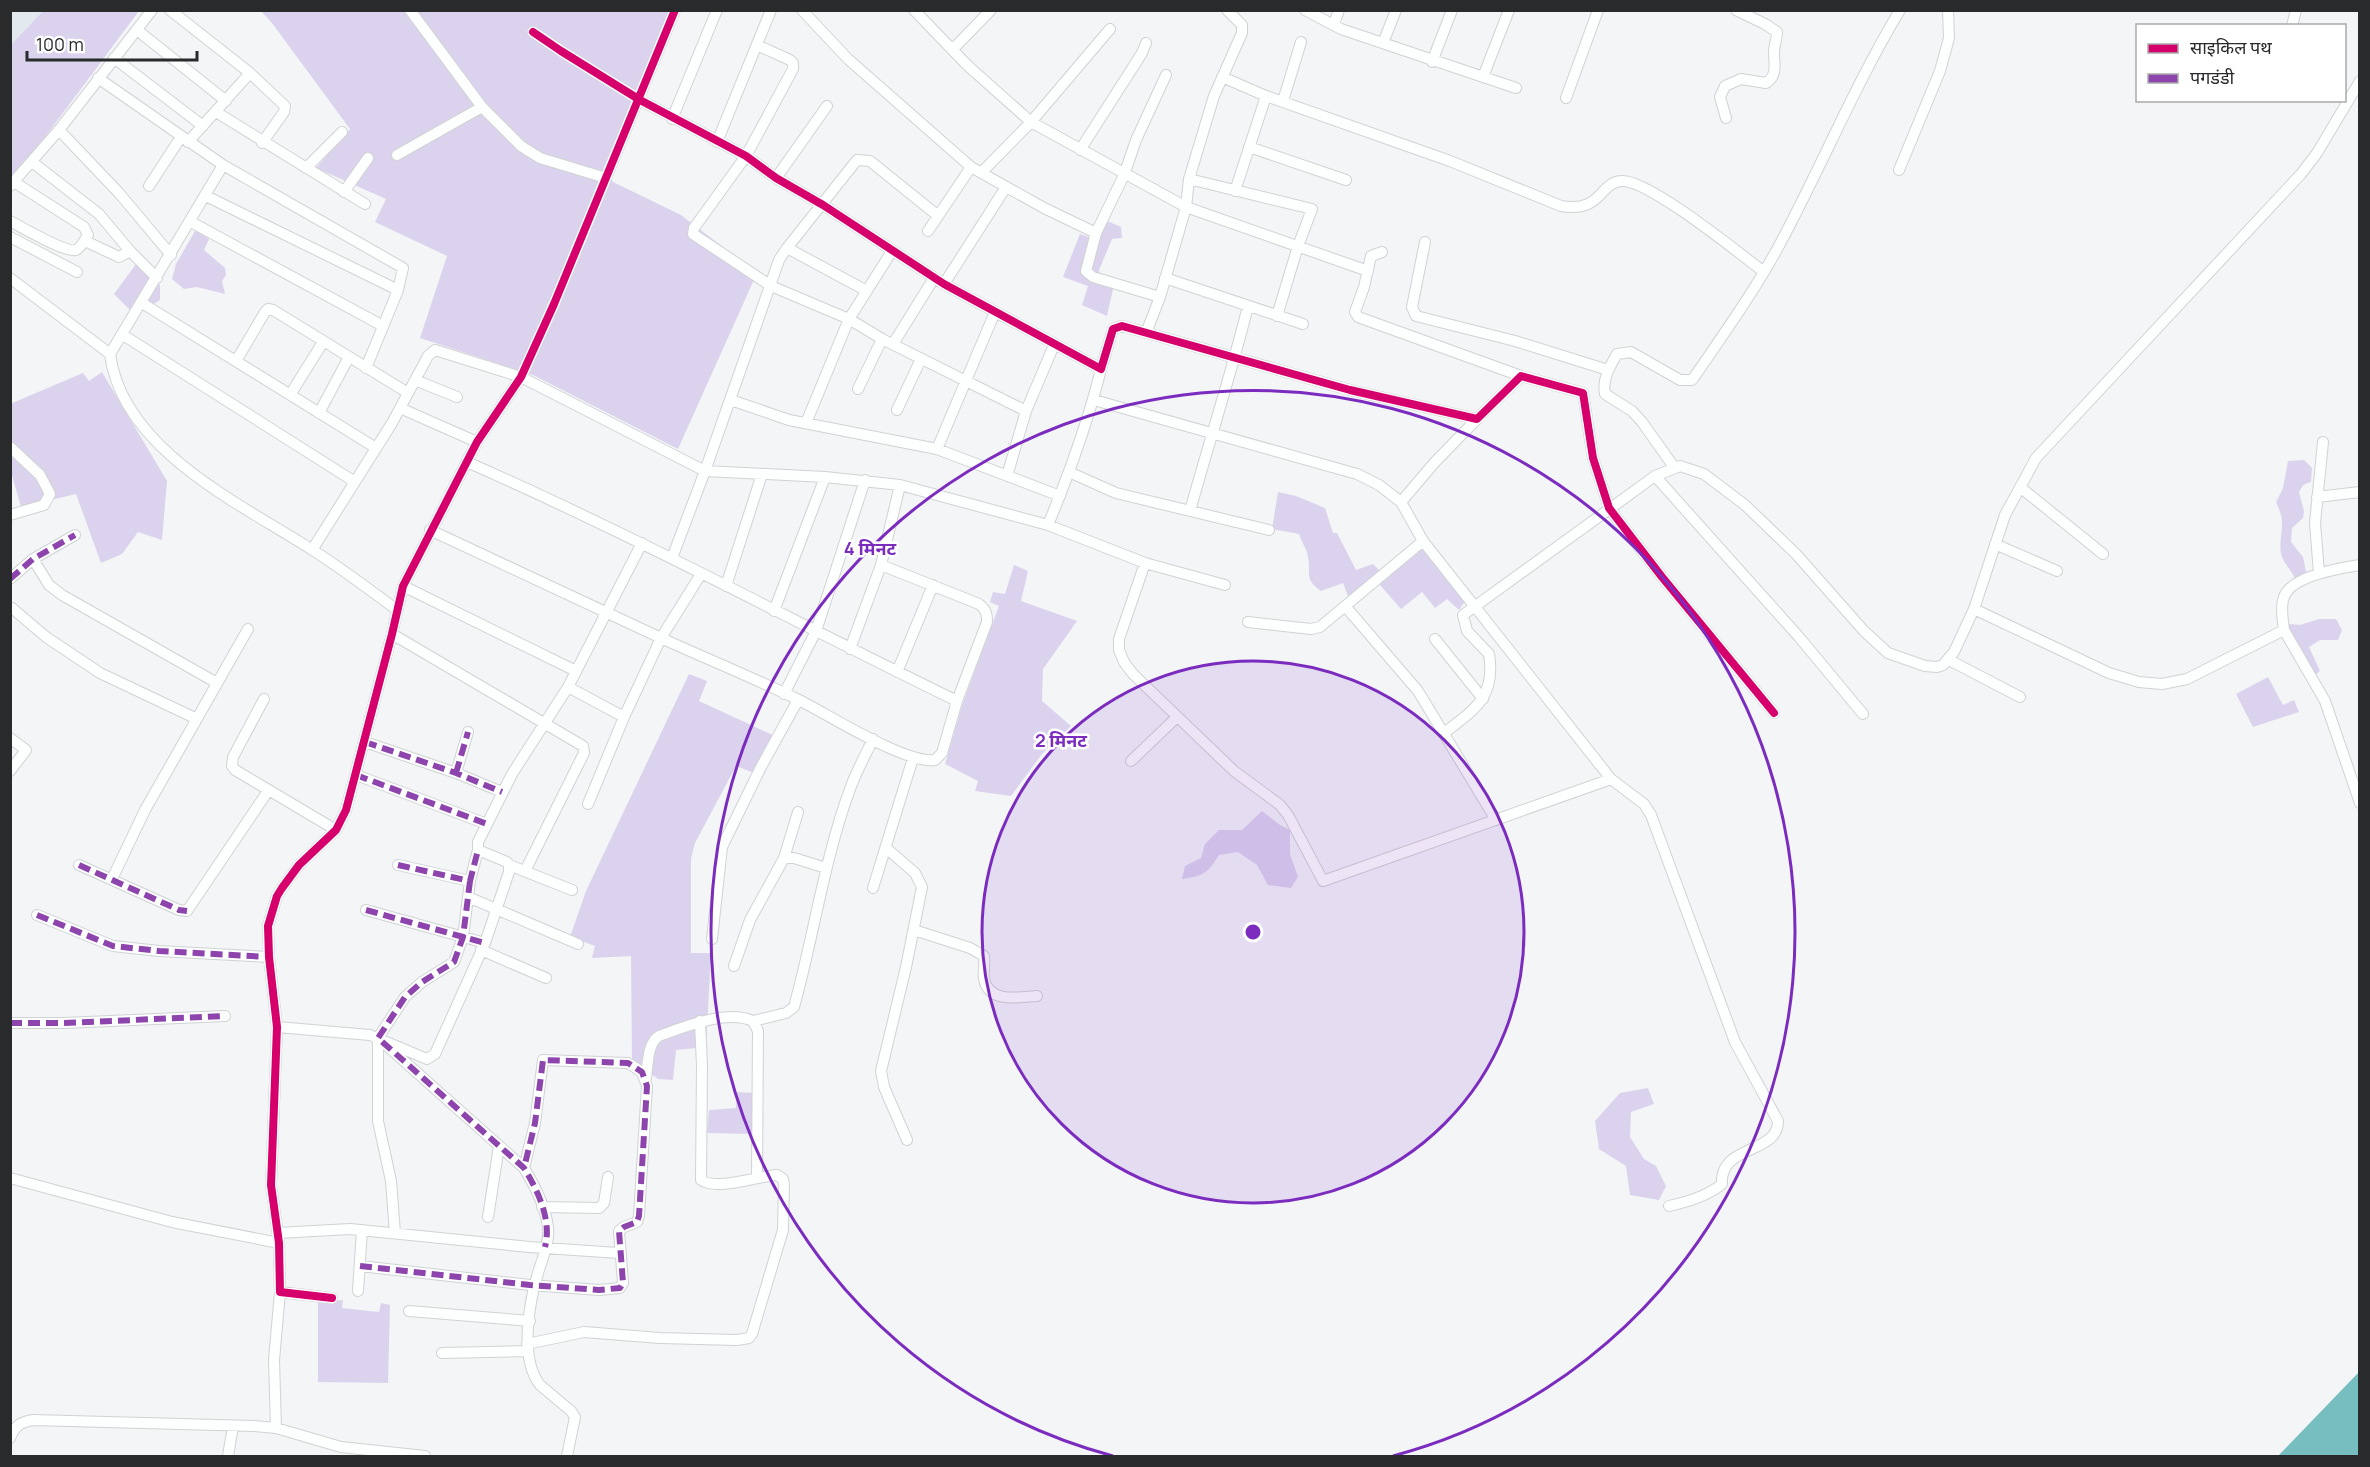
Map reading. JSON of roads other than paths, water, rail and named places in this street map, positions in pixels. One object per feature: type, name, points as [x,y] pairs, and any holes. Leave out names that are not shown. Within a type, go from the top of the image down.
[{"type":"street","points":[[10,221],[71,250],[77,250],[85,241],[88,232],[84,227],[12,184],[59,130],[152,10]]},
{"type":"street","points":[[170,10],[250,74],[285,106],[284,112],[262,143]]},
{"type":"street","points":[[410,10],[482,107],[529,152],[570,168],[606,178]]},
{"type":"street","points":[[276,1428],[273,1360],[280,1292],[279,1238],[271,1185],[277,1028],[268,926],[277,896],[299,865],[336,830],[346,810],[403,586],[477,442],[521,377],[640,100],[675,10]]},
{"type":"street","points":[[672,119],[717,10]]},
{"type":"street","points":[[717,142],[771,10]]},
{"type":"street","points":[[802,10],[848,59],[976,170],[1096,233]]},
{"type":"street","points":[[914,10],[952,50],[1031,122],[1186,207],[1368,270]]},
{"type":"street","points":[[952,50],[991,10]]},
{"type":"street","points":[[1146,333],[1160,297],[1186,207],[1189,179],[1222,77],[1242,33],[1242,25],[1227,10]]},
{"type":"street","points":[[1305,10],[1341,29],[1432,62],[1516,88]]},
{"type":"street","points":[[1334,24],[1339,10]]},
{"type":"street","points":[[1383,43],[1396,10]]},
{"type":"street","points":[[1432,62],[1452,10]]},
{"type":"street","points":[[1483,77],[1509,10]]},
{"type":"street","points":[[1566,99],[1598,10]]},
{"type":"street","points":[[1726,118],[1720,98],[1725,86],[1741,79],[1766,83],[1772,80],[1776,67],[1774,49],[1777,32],[1766,24],[1736,10]]},
{"type":"street","points":[[1674,467],[1632,411],[1605,394],[1608,370],[1617,354],[1630,352],[1680,380],[1692,380],[1764,272],[1815,179],[1880,42],[1900,10]]},
{"type":"street","points":[[1899,170],[1940,71],[1949,38],[1948,10]]},
{"type":"street","points":[[928,231],[937,215],[976,170],[1031,122],[1110,29]]},
{"type":"street","points":[[137,30],[226,101]]},
{"type":"street","points":[[534,32],[672,119],[747,156],[776,178],[823,205],[939,281],[1101,369]]},
{"type":"street","points":[[1282,101],[1301,42]]},
{"type":"street","points":[[1080,150],[1142,53],[1146,43]]},
{"type":"street","points":[[757,45],[790,60],[793,66],[747,156],[693,232],[695,236],[771,286],[849,319],[882,339],[1026,411]]},
{"type":"street","points":[[114,58],[203,126]]},
{"type":"street","points":[[149,186],[185,140],[203,126],[250,74]]},
{"type":"street","points":[[1160,297],[1088,274],[1087,265],[1096,233],[1124,175],[1136,140],[1166,75]]},
{"type":"street","points":[[1222,77],[1266,96],[1450,161],[1561,206],[1579,208],[1598,198],[1613,183],[1620,181],[1632,183],[1657,195],[1683,212],[1764,272]]},
{"type":"street","points":[[98,78],[223,165],[401,266],[404,271],[398,290],[366,368]]},
{"type":"street","points":[[1444,733],[1479,705],[1491,673],[1490,654],[1467,631],[1463,615],[1655,476],[1674,467],[1689,467],[1704,474],[1745,505],[1796,554],[1864,631],[1888,653],[1925,666],[1937,667],[1949,660],[1974,609],[2005,515],[2036,458],[2301,174],[2317,153],[2360,81]]},
{"type":"street","points":[[1235,191],[1266,96]]},
{"type":"street","points":[[776,178],[827,106]]},
{"type":"street","points":[[398,155],[482,107]]},
{"type":"street","points":[[216,112],[262,143],[365,204]]},
{"type":"street","points":[[59,130],[119,193],[171,255]]},
{"type":"street","points":[[306,168],[342,132]]},
{"type":"street","points":[[1249,147],[1346,180]]},
{"type":"street","points":[[344,192],[368,158]]},
{"type":"street","points":[[672,558],[731,400],[779,260],[787,248],[857,160],[870,161],[937,215]]},
{"type":"street","points":[[32,162],[99,214],[157,279]]},
{"type":"street","points":[[223,165],[157,279],[110,354],[113,376],[131,408],[159,446],[224,495],[312,550],[397,610]]},
{"type":"street","points":[[1189,179],[1312,209],[1298,246],[1277,316]]},
{"type":"street","points":[[893,344],[1006,187]]},
{"type":"street","points":[[206,196],[398,290]]},
{"type":"street","points":[[191,222],[383,326]]},
{"type":"street","points":[[10,237],[77,272]]},
{"type":"street","points":[[85,241],[119,257],[130,251]]},
{"type":"street","points":[[1425,242],[1412,307],[1416,316],[1515,341],[1608,370]]},
{"type":"street","points":[[787,248],[867,291]]},
{"type":"street","points":[[806,423],[849,319],[892,251]]},
{"type":"street","points":[[1382,252],[1371,256],[1355,312],[1358,317],[1521,376],[1580,392],[1584,396],[1593,458],[1610,508],[1662,576],[1774,712]]},
{"type":"street","points":[[10,278],[110,354]]},
{"type":"street","points":[[1165,278],[1303,324]]},
{"type":"street","points":[[142,303],[376,448]]},
{"type":"street","points":[[1190,511],[1248,306]]},
{"type":"street","points":[[236,361],[268,309],[408,393]]},
{"type":"street","points":[[937,449],[995,312]]},
{"type":"street","points":[[1048,525],[1094,400],[1113,329],[1122,326],[1350,390],[1477,419]]},
{"type":"street","points":[[123,335],[355,482]]},
{"type":"street","points":[[858,389],[882,339]]},
{"type":"street","points":[[290,395],[323,342]]},
{"type":"street","points":[[1007,476],[1026,411],[1054,345]]},
{"type":"street","points":[[312,550],[400,408],[428,356],[435,350],[493,366],[521,377],[705,471],[825,477],[900,484],[1048,525],[1145,563],[1225,585]]},
{"type":"street","points":[[320,413],[349,357]]},
{"type":"street","points":[[897,410],[921,359]]},
{"type":"street","points":[[1401,502],[1435,462],[1521,376]]},
{"type":"street","points":[[415,380],[457,397]]},
{"type":"street","points":[[1584,396],[1605,394]]},
{"type":"street","points":[[731,400],[806,423],[937,449],[1059,496]]},
{"type":"street","points":[[1094,400],[1316,461],[1357,474],[1379,485],[1401,502],[1422,541],[1611,779],[1644,804],[1651,815],[1735,1042],[1778,1121],[1772,1137],[1726,1164],[1722,1174],[1722,1184],[1707,1194],[1669,1206]]},
{"type":"street","points":[[400,408],[477,442]]},
{"type":"street","points":[[2319,573],[2315,531],[2323,442]]},
{"type":"street","points":[[10,447],[40,475],[50,494],[44,505],[10,515]]},
{"type":"street","points":[[467,462],[642,543],[849,649],[957,701]]},
{"type":"street","points":[[1069,472],[1116,494],[1269,530]]},
{"type":"street","points":[[726,586],[762,474]]},
{"type":"street","points":[[1655,476],[1799,637],[1863,714]]},
{"type":"street","points":[[774,611],[825,477]]},
{"type":"street","points":[[784,694],[816,632],[865,480]]},
{"type":"street","points":[[849,649],[881,565],[900,484]]},
{"type":"street","points":[[2020,487],[2103,554]]},
{"type":"street","points":[[2318,497],[2360,492]]},
{"type":"street","points":[[430,530],[798,700],[913,758],[928,761],[940,758],[957,701],[987,622],[987,615],[985,609],[979,604],[881,565]]},
{"type":"street","points":[[10,579],[33,559],[75,535]]},
{"type":"street","points":[[1248,622],[1311,629],[1326,624],[1422,541]]},
{"type":"street","points":[[395,1233],[391,1181],[378,1121],[378,1038],[405,997],[422,982],[454,962],[463,937],[470,881],[478,842],[521,759],[568,687],[642,543]]},
{"type":"street","points":[[1995,544],[2057,571]]},
{"type":"street","points":[[33,559],[50,585],[62,595],[217,683]]},
{"type":"street","points":[[1145,563],[1119,639],[1119,650],[1124,662],[1133,674],[1234,771],[1280,805],[1288,814],[1323,881],[1611,779]]},
{"type":"street","points":[[2360,565],[2319,573],[2286,592],[2282,600],[2284,630],[2325,701],[2360,803]]},
{"type":"street","points":[[588,804],[624,717],[661,638],[701,574]]},
{"type":"street","points":[[897,672],[933,585]]},
{"type":"street","points":[[403,586],[576,671]]},
{"type":"street","points":[[1345,606],[1418,691],[1496,820]]},
{"type":"street","points":[[12,608],[46,637],[100,673],[195,718]]},
{"type":"street","points":[[1974,609],[2109,673],[2139,682],[2162,684],[2187,680],[2284,630]]},
{"type":"street","points":[[112,879],[145,810],[195,718],[248,629]]},
{"type":"street","points":[[392,634],[584,748],[584,753],[525,871]]},
{"type":"street","points":[[1435,639],[1483,699]]},
{"type":"street","points":[[1949,660],[2020,697]]},
{"type":"street","points":[[568,687],[624,717]]},
{"type":"street","points":[[264,699],[231,762],[235,770],[336,830]]},
{"type":"street","points":[[712,939],[722,847],[761,767],[798,700]]},
{"type":"street","points":[[1131,761],[1177,717]]},
{"type":"street","points":[[456,773],[468,732]]},
{"type":"street","points":[[10,738],[26,750],[10,771]]},
{"type":"street","points":[[360,1266],[534,1285],[599,1290],[620,1288],[623,1283],[619,1253],[621,1229],[639,1219],[646,1078],[654,1039],[700,1022],[741,1017],[753,1021],[786,1013],[794,1007],[826,868],[850,787],[873,739]]},
{"type":"street","points":[[364,742],[456,773],[502,792]]},
{"type":"street","points":[[873,888],[913,758]]},
{"type":"street","points":[[356,775],[487,824]]},
{"type":"street","points":[[78,865],[179,910],[187,911],[268,791]]},
{"type":"street","points":[[734,966],[750,920],[784,858],[798,812]]},
{"type":"street","points":[[886,848],[915,873],[922,887],[880,1071],[884,1087],[907,1140]]},
{"type":"street","points":[[478,850],[572,890]]},
{"type":"street","points":[[784,858],[794,858],[826,868]]},
{"type":"street","points":[[398,865],[470,881]]},
{"type":"street","points":[[277,1028],[370,1035],[421,1057],[432,1058],[483,946],[509,865]]},
{"type":"street","points":[[468,897],[578,944]]},
{"type":"street","points":[[366,910],[463,937],[546,978]]},
{"type":"street","points":[[37,915],[113,946],[269,957]]},
{"type":"street","points":[[914,930],[961,945],[984,956],[984,980],[1000,997],[1037,996]]},
{"type":"street","points":[[10,1023],[225,1016]]},
{"type":"street","points":[[753,1021],[758,1031],[757,1178]]},
{"type":"street","points":[[442,1353],[527,1347],[584,1332],[660,1338],[737,1340],[749,1338],[754,1329],[783,1230],[783,1179],[777,1175],[717,1184],[705,1183],[701,1180],[700,1022]]},
{"type":"street","points":[[378,1038],[524,1168],[532,1182],[548,1227],[534,1285],[527,1347],[536,1379],[576,1417],[567,1456]]},
{"type":"street","points":[[524,1168],[535,1123],[543,1060],[628,1063],[642,1072],[646,1078]]},
{"type":"street","points":[[488,1217],[499,1146]]},
{"type":"street","points":[[542,1207],[599,1208],[604,1203],[608,1177]]},
{"type":"street","points":[[10,1178],[172,1222],[279,1238],[362,1230],[619,1253]]},
{"type":"street","points":[[358,1291],[362,1230]]},
{"type":"street","points":[[280,1292],[332,1298]]},
{"type":"street","points":[[409,1311],[530,1321]]},
{"type":"street","points":[[10,1438],[16,1426],[33,1420],[233,1426],[276,1428],[341,1447],[425,1456]]},
{"type":"street","points":[[228,1456],[233,1426]]},
{"type":"water","points":[[2359,1372],[2359,1456],[2278,1456]]}]
